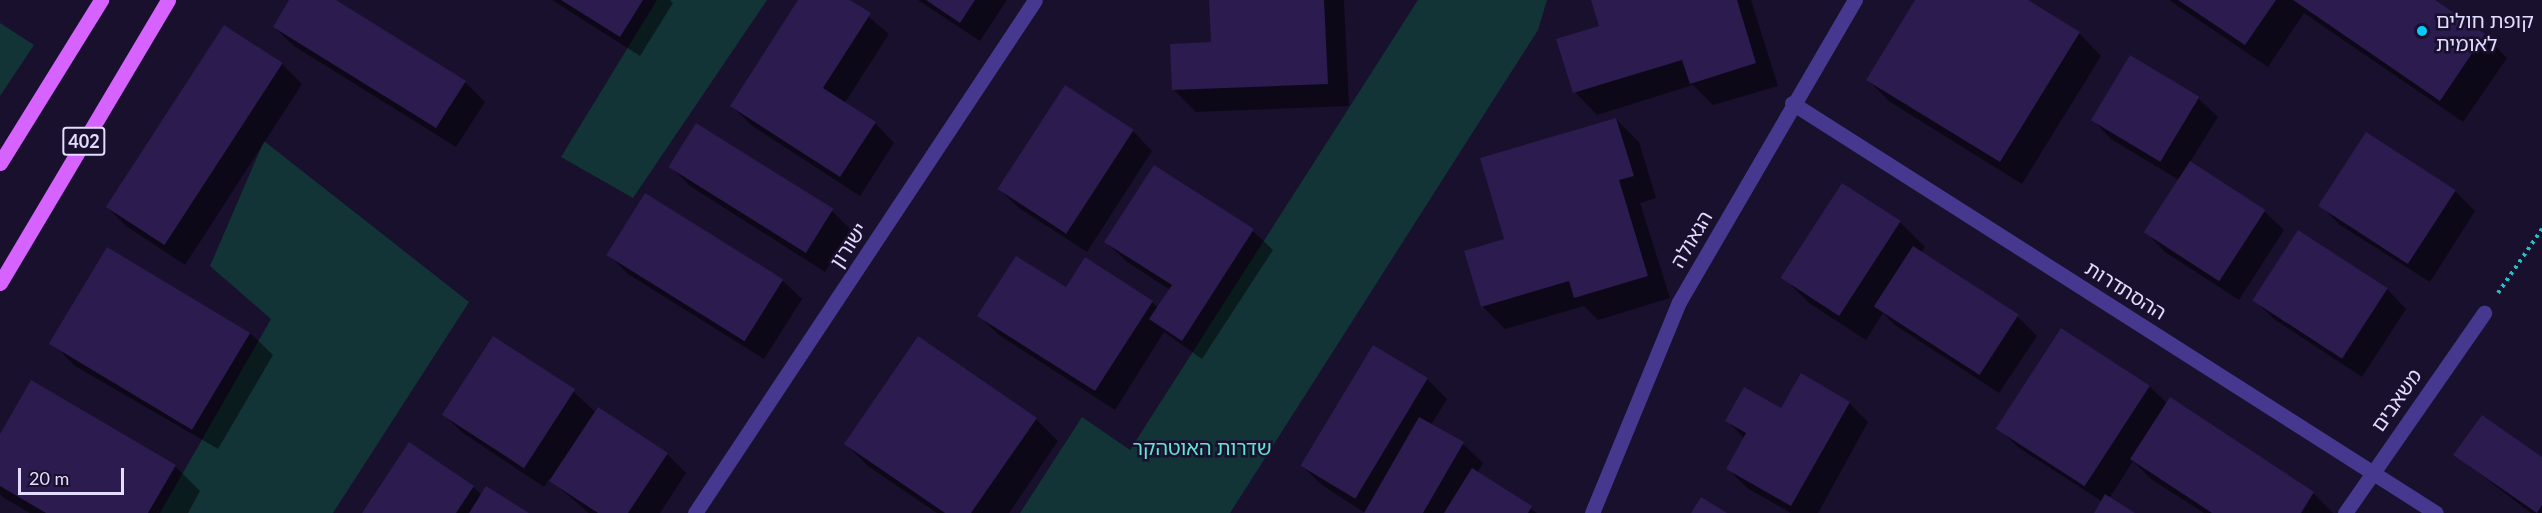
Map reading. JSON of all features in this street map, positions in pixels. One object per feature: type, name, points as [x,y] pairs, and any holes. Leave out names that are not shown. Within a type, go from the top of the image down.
[{"type":"main road","points":[[0,163],[101,0]]},
{"type":"main road","name":"402","points":[[0,283],[168,0]]},
{"type":"street","name":"ישורון","points":[[695,513],[1035,0]]},
{"type":"street","name":"הגאולה","points":[[1592,513],[1678,302],[1792,103],[1855,0]]},
{"type":"street","name":"ההסתדרות","points":[[1792,103],[2436,513]]},
{"type":"street","name":"משאבים","points":[[2345,513],[2484,313]]},
{"type":"path","points":[[2484,313],[2542,229]]},
{"type":"green space","points":[[657,0],[767,0],[633,198],[561,157]]},
{"type":"green space","name":"שדרות האוטהקר","points":[[1418,0],[1547,0],[1538,30],[1230,513],[1020,513],[1082,417],[1130,450]]},
{"type":"green space","points":[[0,23],[34,45],[0,96]]},
{"type":"green space","points":[[264,141],[469,302],[333,513],[160,513],[271,319],[210,266]]},
{"type":"building","points":[[289,0],[336,0],[466,81],[436,128],[273,27]]},
{"type":"building","points":[[561,0],[643,0],[620,37]]},
{"type":"building","points":[[798,0],[850,0],[871,13],[823,88],[876,122],[840,177],[730,106]]},
{"type":"building","points":[[926,0],[975,0],[960,23]]},
{"type":"building","points":[[1209,0],[1324,0],[1328,84],[1172,90],[1170,44],[1211,42]]},
{"type":"building","points":[[1591,0],[1737,0],[1756,63],[1690,84],[1682,60],[1573,93],[1556,39],[1599,26]]},
{"type":"building","points":[[1915,0],[2028,0],[2080,32],[2000,162],[1866,80]]},
{"type":"building","points":[[2178,0],[2276,0],[2245,45]]},
{"type":"building","points":[[2293,0],[2435,0],[2485,34],[2440,101]]},
{"type":"building","points":[[224,25],[283,63],[165,245],[106,207]]},
{"type":"building","points":[[2130,55],[2199,97],[2160,162],[2091,120]]},
{"type":"building","points":[[1065,85],[1134,130],[1066,234],[997,189]]},
{"type":"building","points":[[1616,118],[1634,176],[1619,180],[1648,276],[1574,298],[1569,281],[1481,307],[1464,251],[1504,239],[1480,158]]},
{"type":"building","points":[[696,123],[833,209],[806,253],[668,167]]},
{"type":"building","points":[[2366,132],[2456,190],[2408,264],[2318,206]]},
{"type":"building","points":[[2190,161],[2265,210],[2219,281],[2144,232]]},
{"type":"building","points":[[1154,165],[1254,229],[1182,341],[1149,319],[1172,285],[1104,242]]},
{"type":"building","points":[[1842,183],[1901,221],[1839,316],[1780,278]]},
{"type":"building","points":[[645,193],[783,279],[745,341],[606,255]]},
{"type":"building","points":[[2298,230],[2388,288],[2342,359],[2252,300]]},
{"type":"building","points":[[1913,246],[2019,315],[1979,375],[1874,306]]},
{"type":"building","points":[[107,247],[250,333],[192,430],[49,344]]},
{"type":"building","points":[[1016,256],[1066,287],[1085,257],[1153,301],[1095,391],[977,316]]},
{"type":"building","points":[[2061,328],[2150,386],[2085,486],[1996,429]]},
{"type":"building","points":[[493,336],[575,389],[524,468],[442,415]]},
{"type":"building","points":[[918,336],[1037,418],[971,513],[945,513],[844,444]]},
{"type":"building","points":[[1373,345],[1428,378],[1355,499],[1300,466]]},
{"type":"building","points":[[1801,373],[1850,402],[1791,506],[1726,469],[1746,433],[1725,421],[1744,387],[1781,408]]},
{"type":"building","points":[[31,380],[176,465],[148,513],[46,513],[0,486],[0,434]]},
{"type":"building","points":[[2170,397],[2314,492],[2301,513],[2212,513],[2130,459]]},
{"type":"building","points":[[598,407],[668,453],[628,513],[598,513],[549,481]]},
{"type":"building","points":[[2482,415],[2542,457],[2542,505],[2537,513],[2453,455]]},
{"type":"building","points":[[1419,417],[1464,442],[1423,513],[1364,513]]},
{"type":"building","points":[[409,442],[474,486],[456,513],[362,513]]},
{"type":"building","points":[[1472,468],[1532,506],[1528,513],[1444,513]]},
{"type":"building","points":[[486,486],[529,513],[469,513]]},
{"type":"building","points":[[2105,494],[2135,513],[2094,513]]},
{"type":"building","points":[[1701,497],[1727,513],[1691,513]]},
{"type":"place","name":"קופת חולים לאומית","points":[[2422,31]]}]
